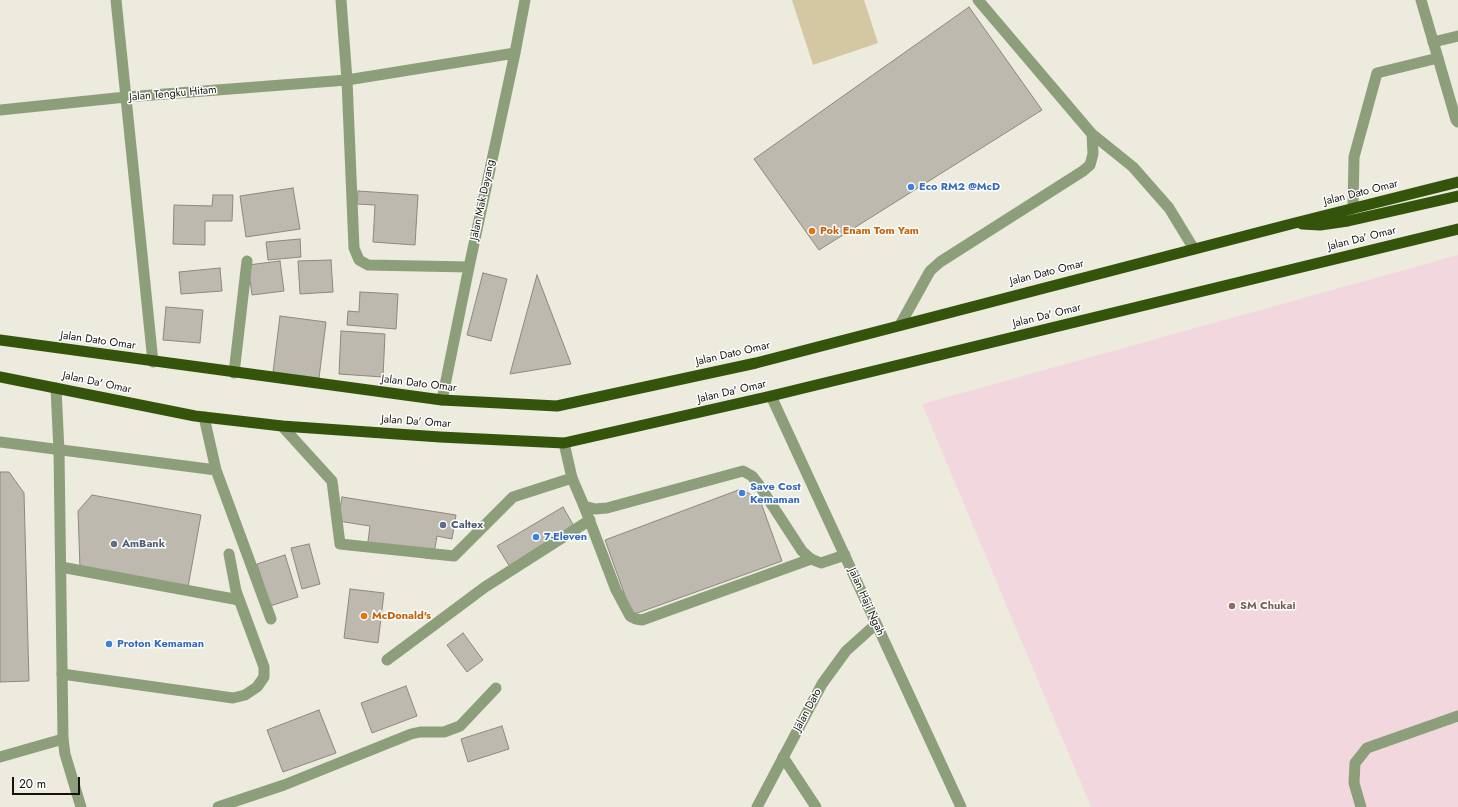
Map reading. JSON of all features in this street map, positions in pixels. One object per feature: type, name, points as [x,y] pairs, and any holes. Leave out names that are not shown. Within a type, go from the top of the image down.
[{"type":"highway","name":"Jalan Dato Omar","points":[[0,340],[234,373],[442,400],[557,406],[756,363],[1458,182]]},
{"type":"highway","points":[[1291,224],[1327,224],[1458,196]]},
{"type":"highway","name":"Jalan Da' Omar","points":[[0,377],[204,417],[282,426],[440,437],[564,443],[771,396],[1458,229]]},
{"type":"street","points":[[116,0],[153,362]]},
{"type":"street","points":[[341,0],[347,80],[354,248],[359,260],[368,265],[469,267]]},
{"type":"street","name":"Jalan Mak Dayang","points":[[442,400],[525,0]]},
{"type":"street","points":[[978,0],[1092,134],[1133,167],[1169,208],[1194,249]]},
{"type":"street","points":[[1421,0],[1456,120],[1458,122]]},
{"type":"street","points":[[1433,42],[1458,36]]},
{"type":"street","name":"Jalan Tengku Hitam","points":[[0,110],[126,97],[347,80],[515,53]]},
{"type":"street","points":[[1353,208],[1354,157],[1377,73],[1438,58]]},
{"type":"street","points":[[900,325],[930,271],[940,262],[1083,171],[1090,165],[1093,154],[1092,134]]},
{"type":"street","points":[[234,373],[247,261]]},
{"type":"street","points":[[56,388],[59,451],[63,739],[65,754],[81,807]]},
{"type":"street","name":"Jalan Haji Ngah","points":[[771,396],[961,807]]},
{"type":"street","points":[[204,417],[216,470],[271,619]]},
{"type":"street","points":[[282,426],[332,481],[340,544],[454,556],[513,497],[572,478]]},
{"type":"street","points":[[0,442],[59,451],[216,470]]},
{"type":"street","points":[[564,443],[572,478],[590,520],[616,590],[630,616],[642,620],[811,559]]},
{"type":"street","points":[[584,506],[595,509],[608,508],[743,471],[752,476],[759,485],[802,551],[811,559],[821,563],[845,555]]},
{"type":"street","points":[[387,660],[485,587],[590,520]]},
{"type":"street","points":[[62,674],[233,698],[245,695],[257,688],[264,678],[264,667],[236,591],[229,554]]},
{"type":"street","points":[[61,567],[240,600]]},
{"type":"street","name":"Jalan Dato","points":[[757,807],[822,684],[846,652],[876,624]]},
{"type":"street","points":[[218,807],[284,785],[411,734],[420,732],[444,732],[460,726],[496,688]]},
{"type":"street","points":[[1361,807],[1354,783],[1355,763],[1367,748],[1458,716]]},
{"type":"street","points":[[0,757],[63,739]]},
{"type":"street","points":[[783,757],[816,807]]},
{"type":"shaded area","points":[[792,0],[864,0],[878,43],[813,65]]},
{"type":"shaded area","name":"SM Chukai","points":[[1458,255],[1458,807],[1091,807],[922,404]]},
{"type":"building","points":[[969,7],[1042,110],[819,250],[754,159]]},
{"type":"building","points":[[293,188],[300,229],[246,237],[240,196]]},
{"type":"building","points":[[358,191],[418,195],[415,245],[373,242],[375,205],[357,204]]},
{"type":"building","points":[[213,195],[233,195],[232,221],[205,221],[205,245],[173,244],[174,205],[212,206]]},
{"type":"building","points":[[300,239],[301,257],[268,260],[266,242]]},
{"type":"building","points":[[331,260],[333,292],[300,294],[298,261]]},
{"type":"building","points":[[280,261],[284,291],[252,295],[248,265]]},
{"type":"building","points":[[220,268],[222,291],[181,294],[179,272]]},
{"type":"building","points":[[483,273],[507,279],[491,341],[467,335]]},
{"type":"building","points":[[537,275],[571,364],[510,374]]},
{"type":"building","points":[[360,292],[398,294],[396,329],[347,325],[348,311],[359,312]]},
{"type":"building","points":[[166,307],[203,310],[200,343],[163,340]]},
{"type":"building","points":[[280,316],[326,322],[319,378],[273,372]]},
{"type":"building","points":[[341,331],[385,334],[383,377],[339,374]]},
{"type":"building","points":[[0,472],[9,472],[24,493],[29,681],[0,682]]},
{"type":"building","points":[[741,489],[760,500],[782,561],[632,615],[605,540]]},
{"type":"building","points":[[92,495],[201,515],[188,587],[80,568],[78,511]]},
{"type":"building","points":[[342,497],[456,515],[452,539],[437,536],[433,559],[367,549],[370,526],[338,521]]},
{"type":"building","name":"7-Eleven","points":[[563,507],[575,528],[510,567],[497,546]]},
{"type":"building","points":[[309,544],[320,584],[302,589],[291,548]]},
{"type":"building","points":[[285,555],[298,597],[270,606],[257,564]]},
{"type":"building","name":"McDonald's","points":[[350,589],[384,593],[378,643],[344,638]]},
{"type":"building","points":[[463,633],[483,660],[467,672],[447,645]]},
{"type":"building","points":[[406,686],[417,716],[372,733],[361,703]]},
{"type":"building","points":[[319,710],[336,753],[283,772],[267,730]]},
{"type":"building","points":[[502,726],[509,749],[468,762],[461,739]]},
{"type":"place","name":"Eco RM2 @McD","points":[[911,187]]},
{"type":"place","name":"Pok Enam Tom Yam","points":[[812,231]]},
{"type":"place","name":"Save Cost Kemaman","points":[[742,493]]},
{"type":"place","name":"Caltex","points":[[443,525]]},
{"type":"place","name":"7-Eleven","points":[[536,537]]},
{"type":"place","name":"AmBank","points":[[114,544]]},
{"type":"place","name":"SM Chukai","points":[[1232,606]]},
{"type":"place","name":"McDonald's","points":[[364,616]]},
{"type":"place","name":"Proton Kemaman","points":[[109,644]]}]
